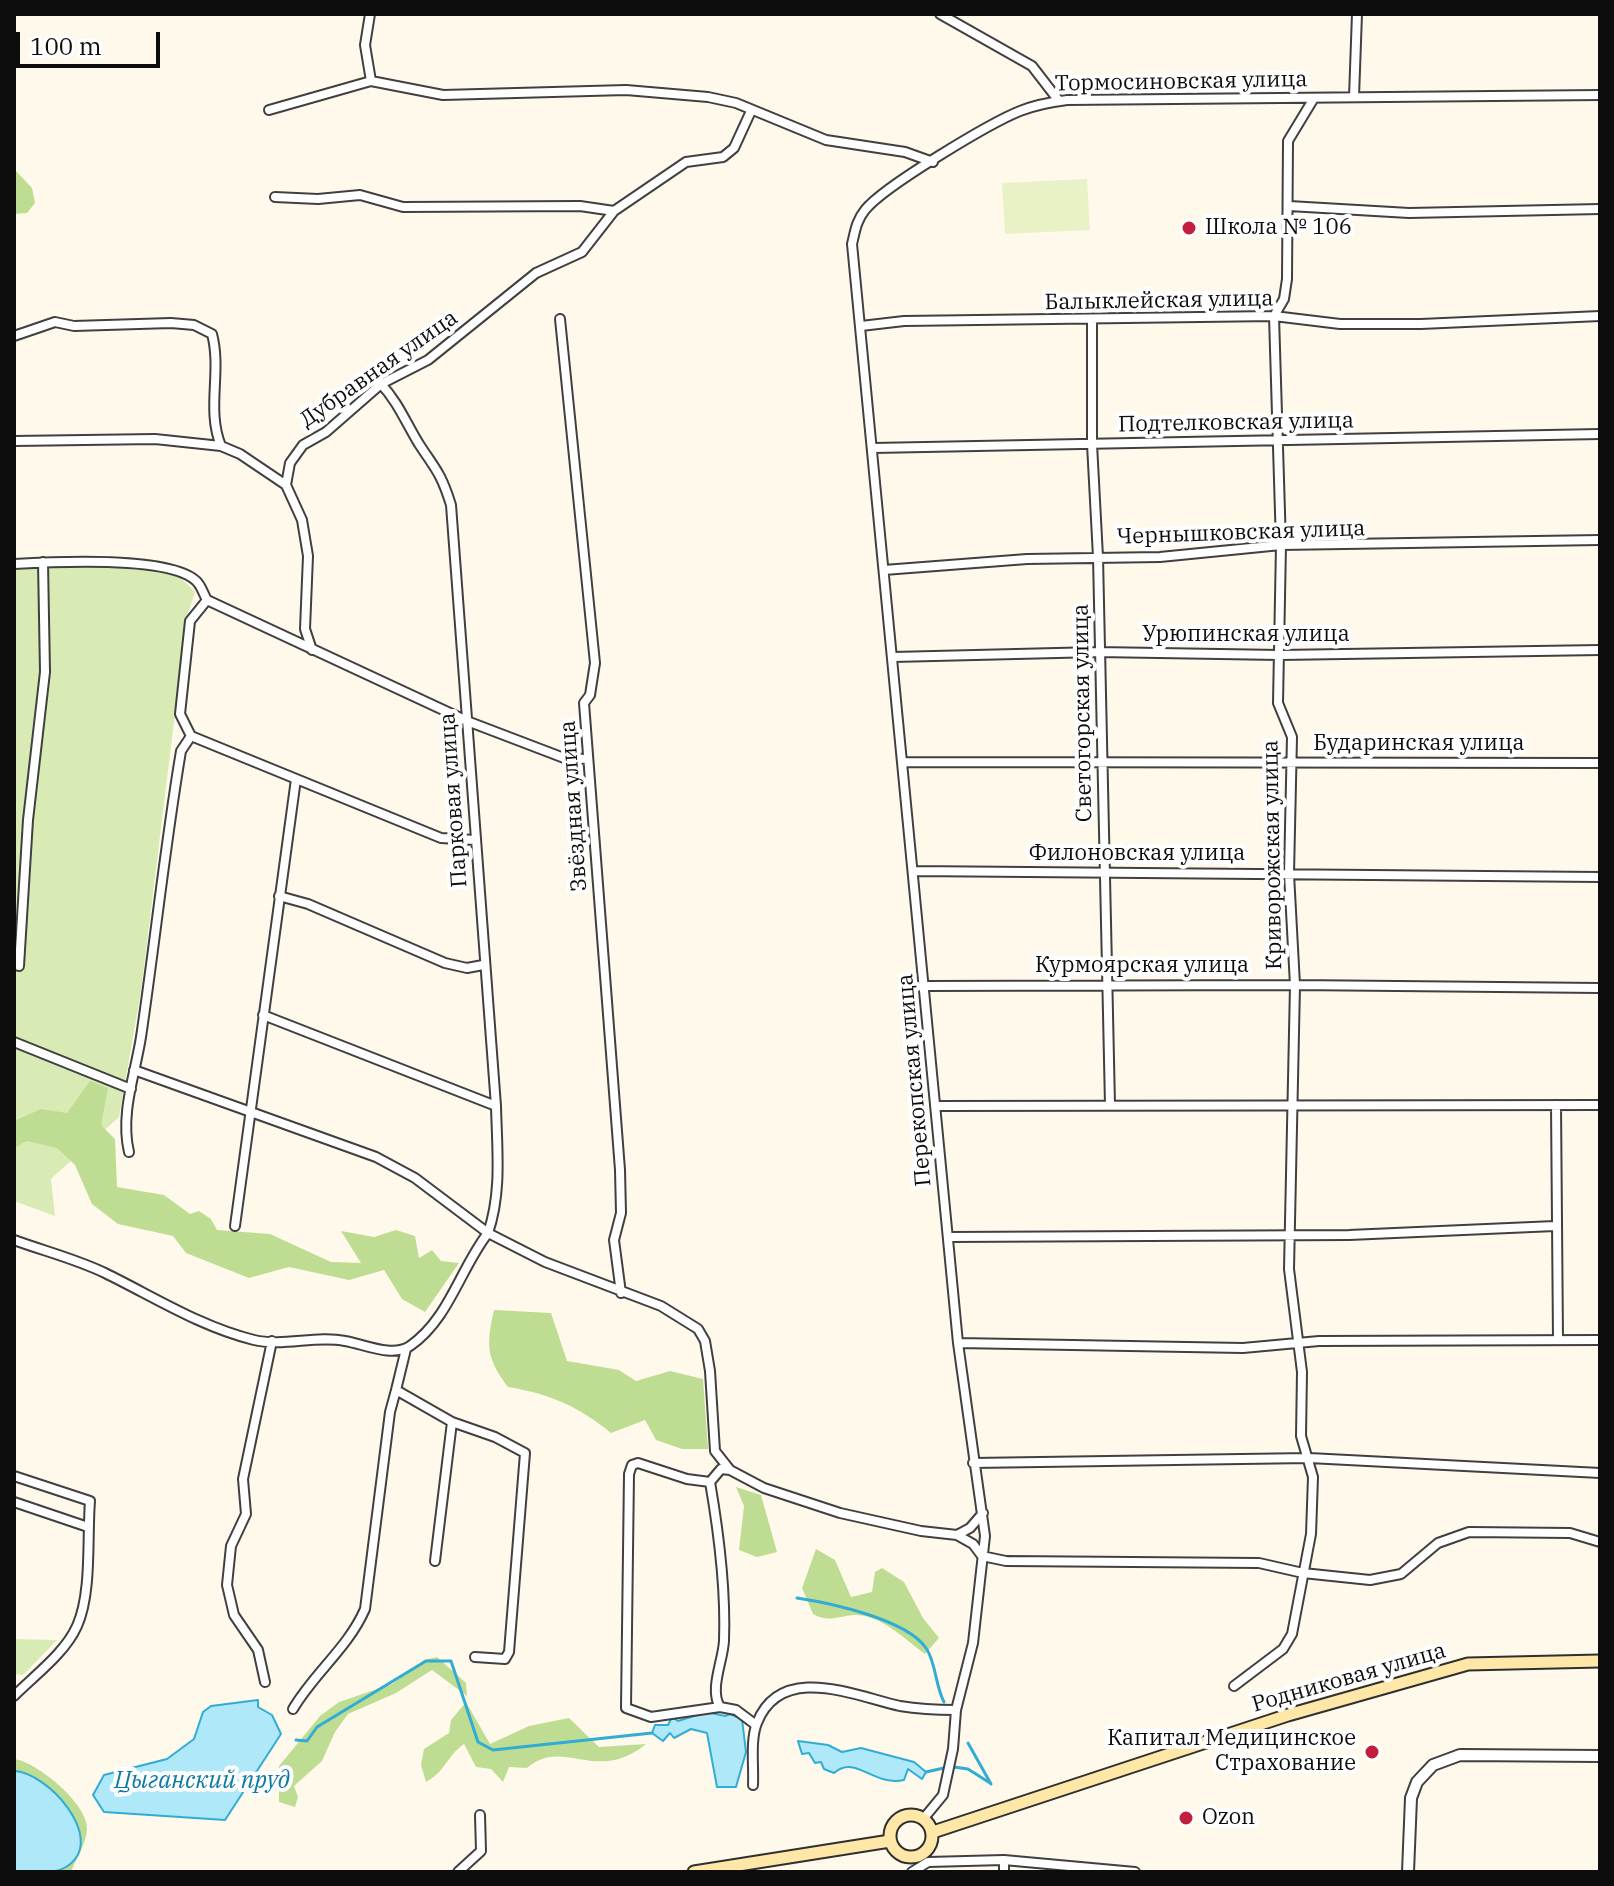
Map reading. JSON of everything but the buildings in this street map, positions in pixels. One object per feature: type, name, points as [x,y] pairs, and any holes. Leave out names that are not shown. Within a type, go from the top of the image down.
[{"type":"main road","name":"Родниковая улица","points":[[933,1832],[1288,1715],[1468,1664],[1600,1661]]},
{"type":"main road","points":[[907,1815],[924,1818],[933,1832],[930,1848],[916,1866],[899,1855],[890,1841],[893,1824],[907,1815]]},
{"type":"main road","points":[[694,1872],[764,1867],[890,1841]]},
{"type":"street","points":[[370,14],[365,45],[371,81]]},
{"type":"street","points":[[940,14],[1032,66],[1059,101]]},
{"type":"street","points":[[1354,97],[1357,14]]},
{"type":"street","points":[[269,110],[371,81],[443,95],[626,90],[736,103],[826,140],[905,152],[933,162]]},
{"type":"street","name":"Тормосиновская улица","points":[[861,326],[852,244],[856,224],[876,199],[1016,112],[1059,101],[1600,95]]},
{"type":"street","name":"Криворожская улица","points":[[1234,1686],[1283,1649],[1292,1634],[1312,1512],[1309,1458],[1301,1436],[1302,1372],[1289,1269],[1295,985],[1289,874],[1292,737],[1278,703],[1281,545],[1274,316],[1284,299],[1289,206],[1288,141],[1314,98]]},
{"type":"street","name":"Дубравная улица","points":[[286,485],[290,463],[303,445],[326,432],[381,384],[428,360],[536,273],[582,252],[614,211],[686,162],[723,157],[734,148],[751,111]]},
{"type":"street","points":[[275,197],[318,199],[360,195],[403,207],[580,206],[614,211]]},
{"type":"street","points":[[1289,206],[1409,213],[1600,209]]},
{"type":"street","name":"Балыклейская улица","points":[[861,326],[904,321],[1274,316],[1340,324],[1421,324],[1600,316]]},
{"type":"street","name":"Звёздная улица","points":[[560,319],[595,663],[590,695],[584,703],[620,1170],[621,1213],[614,1240],[621,1293]]},
{"type":"street","name":"Светогорская улица","points":[[1092,320],[1092,444],[1098,557],[1110,1105]]},
{"type":"street","points":[[14,336],[48,322],[74,326],[171,323],[194,325],[212,334],[217,355],[212,413],[221,446]]},
{"type":"street","name":"Перекопская улица","points":[[861,326],[958,1343],[973,1463],[983,1512],[973,1643],[956,1710],[953,1749],[943,1795],[924,1818]]},
{"type":"street","name":"Парковая улица","points":[[381,384],[395,399],[420,445],[440,471],[451,505],[483,965],[496,1106],[498,1173],[494,1214],[488,1233]]},
{"type":"street","name":"Подтелковская улица","points":[[873,448],[1600,434]]},
{"type":"street","points":[[14,441],[155,439],[221,446],[240,454],[286,485],[302,520],[308,556],[305,629],[312,650]]},
{"type":"street","name":"Чернышковская улица","points":[[884,570],[1098,557],[1160,557],[1281,545],[1600,540]]},
{"type":"street","points":[[19,966],[28,820],[45,672],[43,562]]},
{"type":"street","points":[[14,564],[127,562],[178,572],[198,582],[207,600],[467,721],[564,758],[588,759]]},
{"type":"street","points":[[207,600],[190,621],[180,714],[191,736],[441,838],[475,840]]},
{"type":"street","name":"Урюпинская улица","points":[[893,657],[1098,652],[1280,655],[1600,650]]},
{"type":"street","points":[[129,1152],[125,1121],[181,751],[191,736]]},
{"type":"street","name":"Бударинская улица","points":[[903,762],[1600,763]]},
{"type":"street","points":[[235,1226],[296,779]]},
{"type":"street","name":"Филоновская улица","points":[[913,871],[1600,877]]},
{"type":"street","points":[[279,896],[308,904],[445,963],[467,968],[483,965]]},
{"type":"street","name":"Курмоярская улица","points":[[924,986],[1106,984],[1600,988]]},
{"type":"street","points":[[263,1015],[496,1106]]},
{"type":"street","points":[[14,1042],[131,1089]]},
{"type":"street","points":[[134,1070],[376,1157],[415,1178],[488,1233],[545,1262],[661,1306],[698,1329],[705,1341],[710,1371],[715,1451],[730,1470]]},
{"type":"street","points":[[1556,1105],[1558,1339]]},
{"type":"street","points":[[935,1106],[1600,1105]]},
{"type":"street","points":[[948,1237],[1349,1235],[1555,1226]]},
{"type":"street","points":[[14,1240],[102,1272],[208,1327],[259,1341],[342,1340],[388,1351],[406,1349],[427,1333],[450,1301],[469,1258],[488,1233]]},
{"type":"street","points":[[958,1343],[1243,1348],[1297,1344],[1600,1340]]},
{"type":"street","points":[[265,1682],[258,1650],[234,1615],[227,1585],[231,1546],[246,1514],[243,1479],[272,1341]]},
{"type":"street","points":[[293,1709],[304,1689],[355,1631],[365,1609],[390,1412],[406,1349]]},
{"type":"street","points":[[396,1390],[452,1422],[523,1449],[525,1453],[509,1652],[505,1659],[498,1661],[475,1657]]},
{"type":"street","points":[[435,1561],[452,1422]]},
{"type":"street","points":[[973,1463],[1309,1458],[1600,1473]]},
{"type":"street","points":[[710,1482],[665,1473],[646,1464],[632,1465],[626,1708],[651,1717],[720,1707],[747,1716],[756,1725]]},
{"type":"street","points":[[720,1707],[716,1698],[724,1644],[723,1585],[710,1482],[721,1469],[730,1470],[764,1488],[840,1513],[921,1531],[957,1535],[973,1544],[982,1556],[1006,1561],[1259,1563],[1303,1573],[1370,1580],[1391,1577],[1409,1569],[1438,1543],[1469,1532],[1570,1533],[1600,1542]]},
{"type":"street","points":[[14,1476],[90,1501],[86,1579],[78,1625],[55,1655],[14,1696]]},
{"type":"street","points":[[14,1502],[88,1527]]},
{"type":"street","points":[[957,1535],[970,1528],[983,1512]]},
{"type":"street","points":[[753,1785],[756,1725],[772,1700],[816,1686],[901,1706],[956,1710]]},
{"type":"street","points":[[1408,1872],[1411,1798],[1417,1782],[1433,1765],[1460,1755],[1600,1756]]},
{"type":"street","points":[[458,1872],[481,1851],[480,1815]]},
{"type":"street","points":[[1004,1860],[1004,1872]]},
{"type":"street","points":[[916,1866],[928,1862],[1004,1860],[1135,1872]]},
{"type":"green space","points":[[14,154],[15,170],[32,188],[35,203],[27,213],[14,214]]},
{"type":"green space","points":[[1087,179],[1090,230],[1005,234],[1002,183]]},
{"type":"green space","points":[[102,564],[179,576],[195,592],[187,616],[141,991],[119,1117],[51,1179],[55,1216],[14,1201],[14,570]]},
{"type":"green space","points":[[90,1081],[108,1088],[101,1125],[115,1139],[117,1187],[164,1195],[190,1214],[199,1211],[211,1219],[217,1230],[270,1234],[331,1262],[361,1263],[341,1231],[374,1237],[396,1230],[415,1236],[419,1258],[432,1250],[441,1261],[459,1263],[425,1312],[402,1299],[384,1270],[349,1280],[289,1267],[249,1278],[186,1253],[173,1236],[118,1224],[92,1204],[75,1165],[57,1148],[27,1141],[14,1148],[14,1121],[41,1109],[67,1113]]},
{"type":"green space","points":[[494,1310],[551,1313],[567,1361],[619,1370],[636,1381],[670,1371],[703,1379],[708,1449],[682,1449],[656,1440],[645,1420],[611,1433],[563,1402],[508,1387],[495,1368],[490,1351]]},
{"type":"green space","points":[[736,1487],[761,1495],[777,1552],[757,1557],[739,1550],[744,1506]]},
{"type":"green space","points":[[816,1549],[835,1560],[851,1597],[872,1592],[875,1572],[882,1568],[904,1582],[923,1618],[939,1638],[925,1654],[874,1619],[855,1615],[829,1619],[813,1614],[802,1588]]},
{"type":"green space","points":[[14,1639],[57,1640],[23,1675],[14,1674]]},
{"type":"green space","points":[[437,1657],[466,1683],[467,1696],[432,1670],[396,1693],[348,1714],[335,1732],[322,1761],[294,1786],[298,1797],[295,1807],[279,1802],[279,1766],[320,1716],[339,1702],[392,1684],[424,1660]]},
{"type":"green space","points":[[466,1702],[490,1744],[529,1726],[569,1718],[599,1747],[646,1744],[611,1761],[554,1757],[540,1759],[527,1768],[509,1767],[503,1782],[491,1769],[476,1767],[464,1744],[438,1774],[426,1782],[421,1765],[424,1749],[449,1733],[451,1720]]},
{"type":"green space","name":"Цыганский пруд","points":[[14,1759],[36,1768],[61,1787],[86,1820],[83,1846],[71,1872],[43,1872],[14,1785]]},
{"type":"water","name":"Цыганский пруд","points":[[258,1700],[258,1707],[272,1715],[281,1734],[225,1820],[104,1812],[93,1795],[104,1775],[167,1759],[194,1739],[203,1712],[211,1706]]},
{"type":"water","points":[[707,1712],[725,1716],[730,1714],[742,1719],[746,1752],[736,1787],[717,1787],[707,1733],[691,1729],[674,1738],[670,1733],[663,1741],[652,1733],[655,1725],[668,1725],[672,1717],[678,1721]]},
{"type":"water","points":[[798,1741],[828,1745],[842,1752],[861,1748],[914,1762],[926,1772],[922,1779],[908,1769],[904,1780],[893,1781],[850,1767],[834,1773],[824,1769],[821,1762],[815,1763],[809,1753],[802,1754]]},
{"type":"water","name":"Цыганский пруд","points":[[14,1771],[42,1782],[68,1808],[77,1823],[81,1839],[79,1853],[69,1865],[43,1873],[14,1872]]},
{"type":"waterway","points":[[797,1598],[866,1614],[916,1638],[929,1654],[944,1702]]},
{"type":"waterway","points":[[296,1740],[307,1741],[317,1727],[426,1661],[451,1661],[478,1742],[493,1750],[652,1733]]},
{"type":"waterway","points":[[968,1743],[991,1784]]},
{"type":"waterway","points":[[954,1767],[968,1769],[990,1783]]},
{"type":"waterway","points":[[926,1772],[944,1768]]},
{"type":"place","name":"Школа № 106","points":[[1189,228]]},
{"type":"place","name":"Капитал Медицинское Страхование","points":[[1372,1752]]},
{"type":"place","name":"Ozon","points":[[1186,1818]]}]
